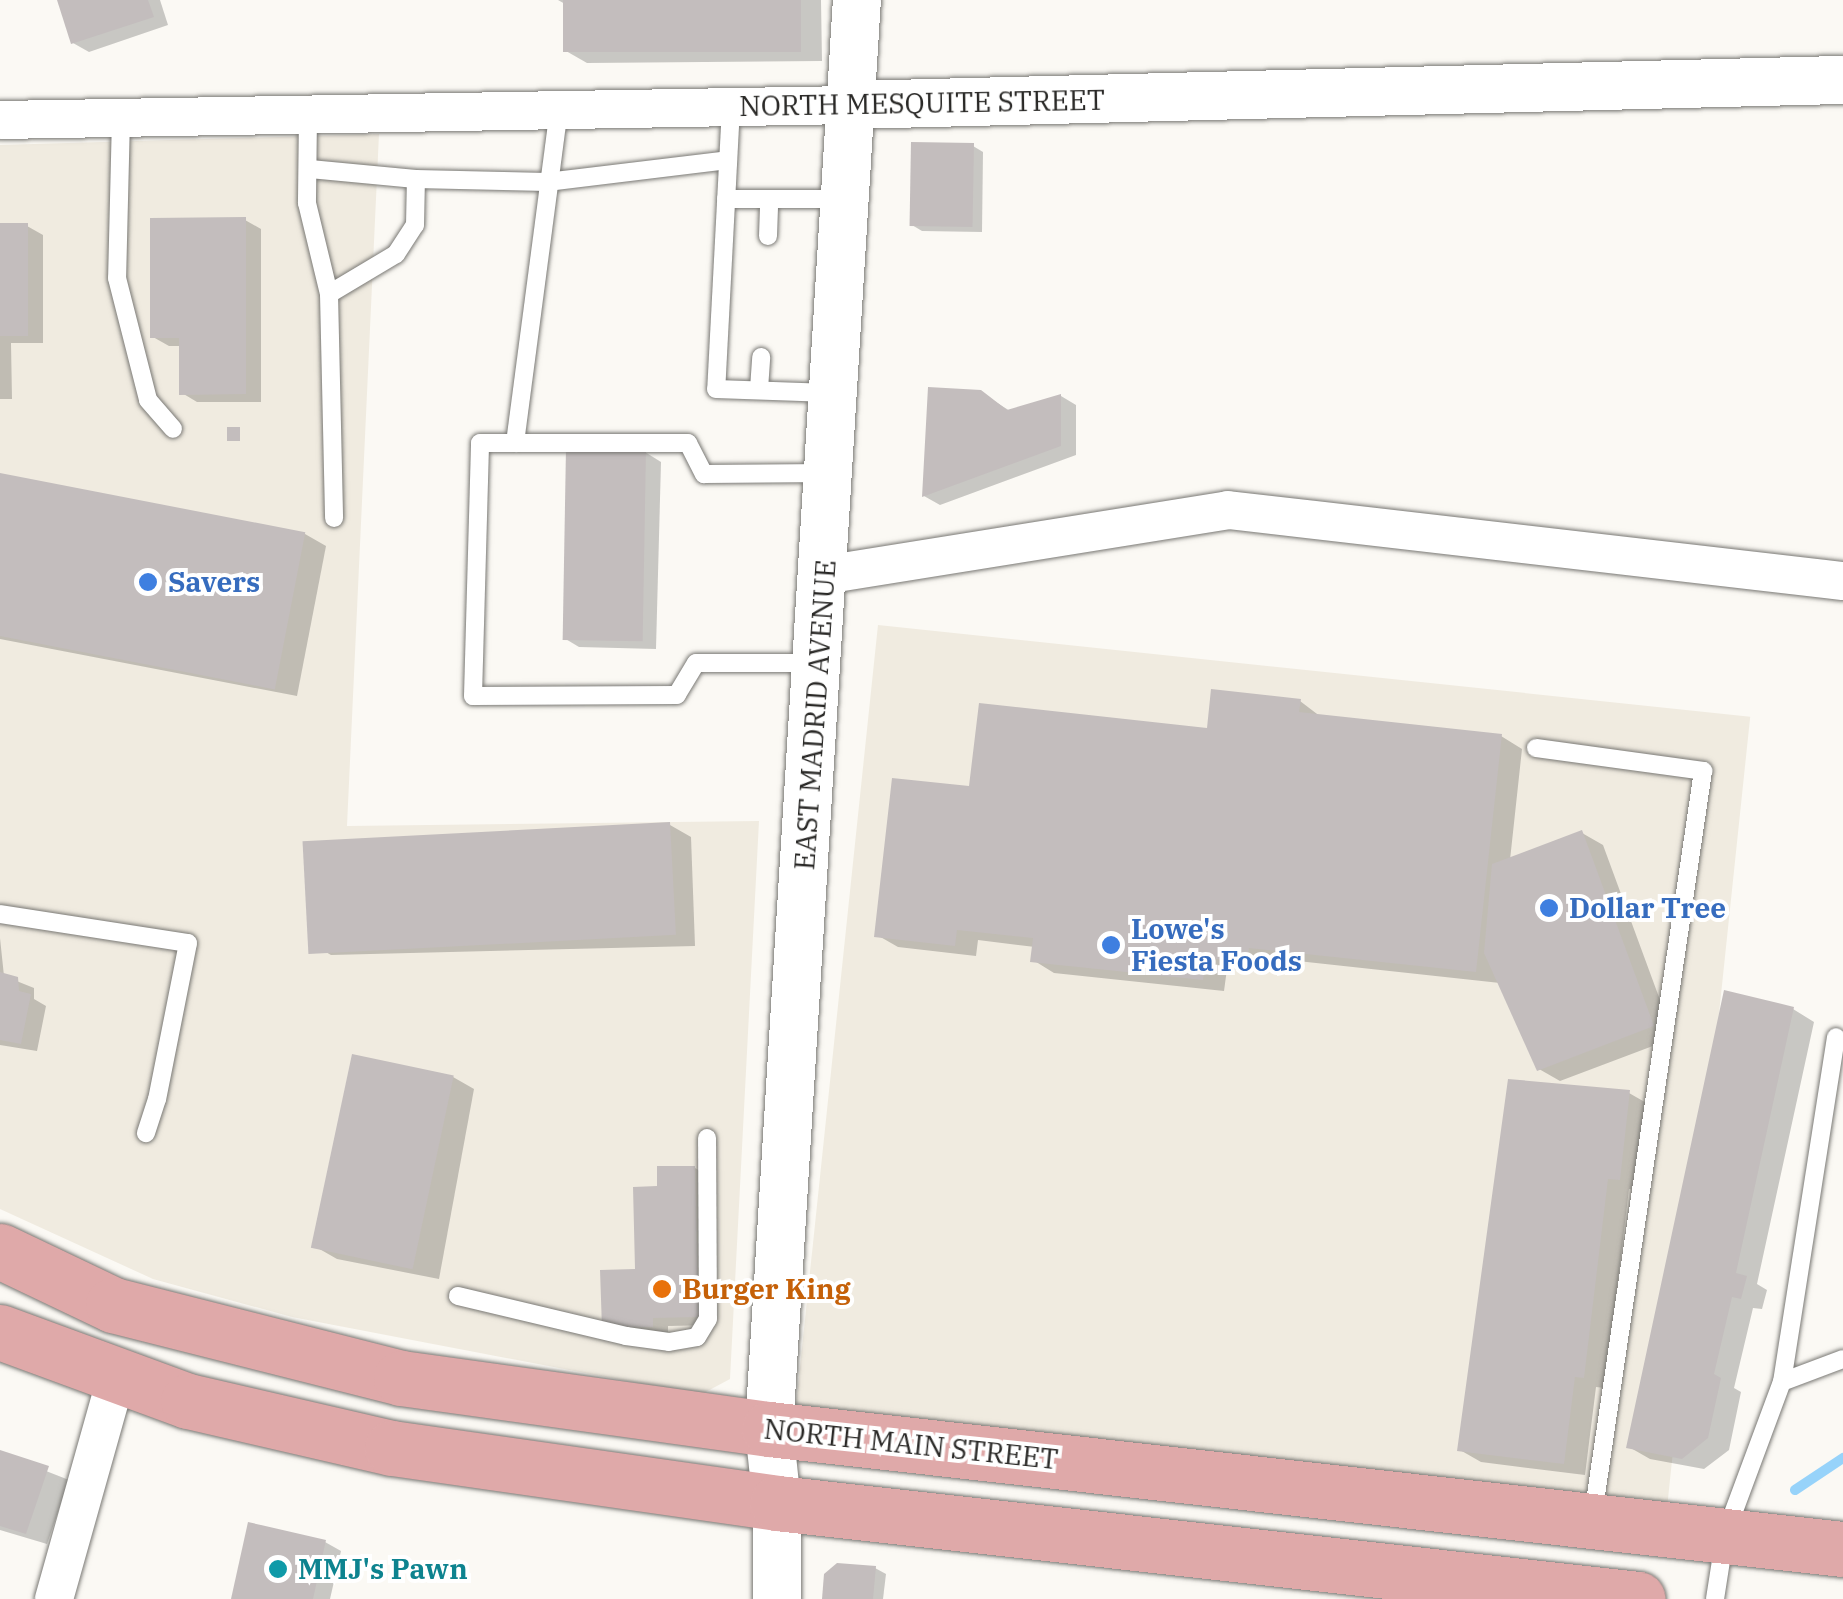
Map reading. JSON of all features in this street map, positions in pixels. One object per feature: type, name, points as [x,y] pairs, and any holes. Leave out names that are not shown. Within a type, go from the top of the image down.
[{"type":"main road","name":"NORTH MAIN STREET","points":[[0,1250],[113,1305],[401,1378],[770,1429],[1843,1550]]},
{"type":"main road","points":[[113,1305],[117,1375]]},
{"type":"main road","points":[[0,1332],[188,1401],[392,1448],[777,1504],[1638,1599]]},
{"type":"main road","points":[[1381,1570],[1391,1498]]},
{"type":"street","name":"EAST MADRID AVENUE","points":[[777,1599],[777,1504],[770,1429],[857,0]]},
{"type":"street","name":"NORTH MESQUITE STREET","points":[[0,120],[852,105],[1843,80]]},
{"type":"street","points":[[824,575],[1228,510],[1843,581]]},
{"type":"street","points":[[54,1599],[117,1375]]},
{"type":"lane","points":[[731,107],[716,389],[836,394]]},
{"type":"lane","points":[[515,443],[547,182],[560,110]]},
{"type":"lane","points":[[308,116],[307,203],[329,294],[334,518]]},
{"type":"lane","points":[[121,118],[117,278],[148,400],[173,429]]},
{"type":"lane","points":[[310,169],[416,179],[547,182],[728,160]]},
{"type":"lane","points":[[329,294],[396,254],[414,225],[416,179]]},
{"type":"lane","points":[[726,200],[847,198]]},
{"type":"lane","points":[[768,236],[770,199]]},
{"type":"lane","points":[[760,389],[762,357]]},
{"type":"lane","points":[[818,663],[696,662],[678,695],[473,696],[480,443],[688,443],[704,474],[831,473]]},
{"type":"lane","points":[[1536,748],[1702,772],[1592,1520]]},
{"type":"lane","points":[[0,914],[188,943],[158,1099],[146,1132]]},
{"type":"lane","points":[[1715,1599],[1725,1534],[1782,1382],[1836,1037]]},
{"type":"lane","points":[[458,1296],[626,1336],[669,1342],[698,1337],[708,1319],[707,1138]]},
{"type":"lane","points":[[1782,1382],[1843,1359]]},
{"type":"shaded area","points":[[379,134],[347,826],[759,821],[730,1379],[700,1395],[292,1317],[153,1279],[0,1209],[0,145]]},
{"type":"shaded area","points":[[878,625],[1750,717],[1667,1504],[795,1413]]},
{"type":"building","points":[[57,0],[148,0],[154,17],[71,44]]},
{"type":"building","points":[[563,0],[801,0],[801,52],[563,52]]},
{"type":"building","points":[[911,142],[974,143],[973,227],[910,226]]},
{"type":"building","points":[[246,217],[246,394],[179,395],[179,338],[150,338],[150,218]]},
{"type":"building","points":[[0,223],[28,223],[28,336],[0,336]]},
{"type":"building","points":[[928,387],[981,390],[1007,410],[1061,394],[1061,446],[922,497]]},
{"type":"building","points":[[227,427],[240,427],[240,441],[227,441]]},
{"type":"building","points":[[566,448],[646,449],[643,641],[563,640]]},
{"type":"building","name":"Savers","points":[[0,473],[305,532],[275,689],[0,636]]},
{"type":"building","points":[[1211,689],[1301,699],[1299,712],[1502,734],[1476,972],[1249,948],[1247,962],[1206,958],[1203,980],[1030,962],[1033,938],[957,930],[955,946],[874,937],[892,778],[969,786],[979,703],[1207,728]]},
{"type":"building","points":[[670,822],[676,935],[308,954],[303,841]]},
{"type":"building","name":"Dollar Tree","points":[[1582,830],[1654,1026],[1537,1071],[1484,953],[1492,864]]},
{"type":"building","points":[[0,972],[18,977],[19,991],[31,994],[21,1044],[0,1040]]},
{"type":"building","points":[[1724,990],[1794,1007],[1736,1273],[1747,1276],[1741,1299],[1732,1297],[1714,1374],[1721,1378],[1708,1438],[1682,1459],[1626,1448]]},
{"type":"building","points":[[352,1054],[454,1076],[413,1269],[311,1248]]},
{"type":"building","points":[[1508,1079],[1630,1090],[1620,1180],[1608,1179],[1584,1378],[1575,1377],[1564,1464],[1457,1451]]},
{"type":"building","points":[[657,1166],[695,1166],[699,1317],[653,1318],[653,1327],[602,1328],[600,1270],[635,1269],[633,1187],[657,1186]]},
{"type":"building","points":[[0,1450],[49,1466],[26,1534],[0,1526]]},
{"type":"building","name":"MMJ's Pawn","points":[[248,1522],[326,1540],[313,1599],[231,1599]]},
{"type":"building","points":[[837,1563],[876,1566],[873,1599],[822,1599],[824,1574]]},
{"type":"waterway","points":[[1795,1490],[1843,1458]]},
{"type":"place","name":"Savers","points":[[148,582]]},
{"type":"place","name":"Dollar Tree","points":[[1549,908]]},
{"type":"place","name":"Lowe's Fiesta Foods","points":[[1111,945]]},
{"type":"place","name":"Burger King","points":[[662,1289]]},
{"type":"place","name":"MMJ's Pawn","points":[[278,1569]]}]
